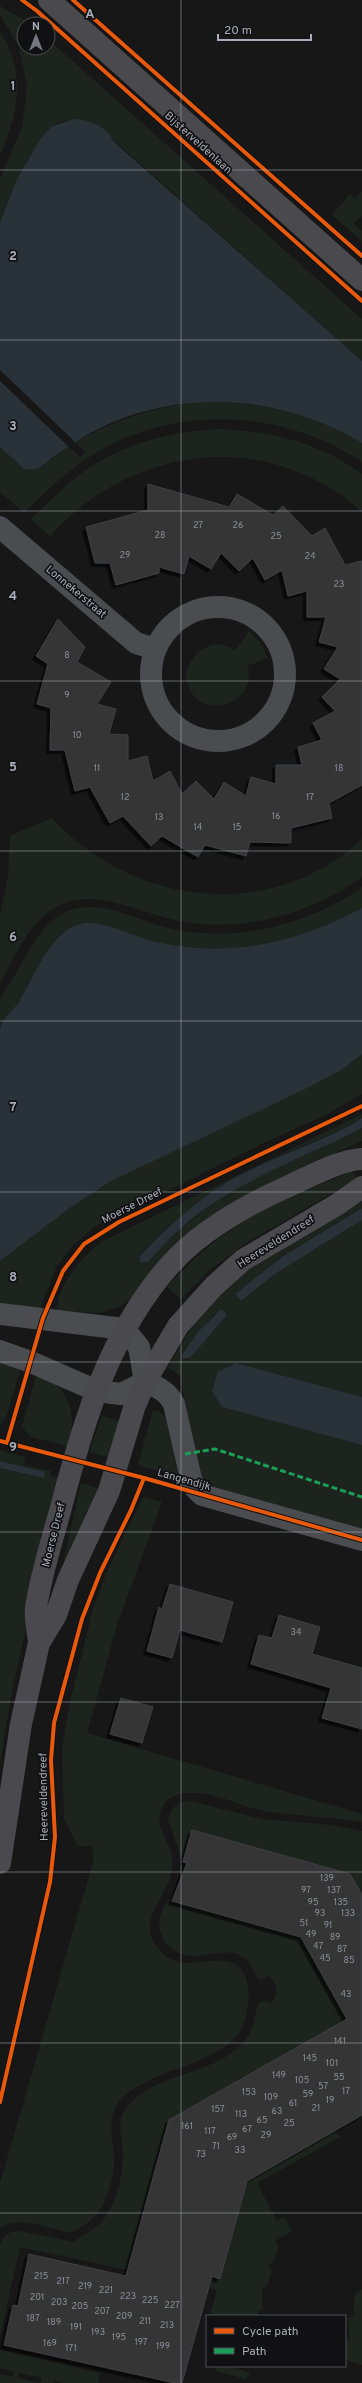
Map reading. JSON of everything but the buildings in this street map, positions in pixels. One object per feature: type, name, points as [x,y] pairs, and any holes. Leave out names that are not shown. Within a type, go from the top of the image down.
[{"type":"street","name":"Bijsterveldenlaan","points":[[49,0],[362,280]]},
{"type":"street","name":"Lonnekerstraat","points":[[0,527],[136,643],[155,649]]},
{"type":"street","points":[[210,608],[228,608],[245,613],[261,622],[273,635],[281,650],[285,673],[285,684],[280,701],[272,716],[259,728],[244,736],[227,741],[210,741],[193,737],[178,728],[165,716],[156,701],[151,684],[151,666],[155,649],[164,634],[177,621],[192,612],[210,608]]},
{"type":"street","name":"Moerse Dreef","points":[[39,1643],[36,1610],[73,1459],[97,1391],[124,1329],[141,1300],[171,1264],[213,1228],[262,1198],[316,1174],[362,1159]]},
{"type":"street","name":"Heereveldendreef","points":[[0,1863],[21,1724],[39,1643],[56,1615],[68,1580],[109,1491],[134,1408],[145,1382],[178,1326],[214,1286],[243,1260],[338,1204],[362,1187]]},
{"type":"street","points":[[0,1314],[124,1329],[139,1347],[145,1382],[121,1394],[97,1391],[31,1362],[0,1351]]},
{"type":"street","name":"Langendijk","points":[[145,1382],[160,1388],[169,1395],[174,1404],[191,1479],[195,1488],[202,1495],[362,1540]]},
{"type":"shaded area","points":[[0,6],[17,16],[16,16],[16,42],[0,15]]},
{"type":"shaded area","points":[[0,32],[14,62],[17,78],[17,93],[11,124],[0,155]]},
{"type":"shaded area","points":[[56,46],[362,319],[362,361],[126,151],[113,141],[73,119],[58,123],[17,179],[0,223],[0,179],[22,127],[27,86],[21,56],[56,56]]},
{"type":"shaded area","points":[[73,119],[91,122],[107,131],[113,141],[362,361],[362,443],[331,427],[298,414],[263,406],[228,402],[193,403],[159,408],[125,418],[92,432],[36,469],[24,469],[0,447],[0,223],[17,179],[40,140],[51,127]]},
{"type":"shaded area","points":[[362,191],[362,216],[353,224],[362,231],[362,241],[332,215],[350,194],[354,199]]},
{"type":"shaded area","points":[[198,402],[220,402],[262,407],[283,411],[323,424],[362,443],[362,462],[333,445],[301,432],[269,424],[235,420],[201,420],[168,425],[135,434],[104,448],[82,462],[62,478],[24,513],[0,492],[0,447],[24,469],[38,469],[68,446],[80,457],[85,452],[75,442],[104,427],[150,411]]},
{"type":"shaded area","points":[[200,430],[239,430],[276,436],[312,447],[330,454],[346,463],[362,474],[362,512],[325,485],[285,467],[244,458],[202,458],[160,466],[120,482],[83,505],[50,536],[31,519],[85,470],[121,451],[160,437]]},
{"type":"shaded area","points":[[249,631],[261,643],[268,658],[247,666],[248,679],[245,690],[237,699],[226,704],[215,706],[204,703],[194,697],[188,685],[186,676],[187,669],[194,657],[202,650],[212,645],[222,645],[235,650]]},
{"type":"shaded area","points":[[52,818],[85,848],[122,870],[162,886],[203,893],[245,893],[287,884],[326,866],[362,839],[362,877],[343,890],[300,910],[278,917],[254,922],[231,924],[185,922],[169,919],[118,903],[101,900],[84,899],[67,902],[51,910],[35,925],[22,944],[0,984],[0,915],[8,875],[10,836]]},
{"type":"shaded area","points":[[362,887],[362,908],[314,930],[290,938],[241,948],[190,948],[163,944],[110,928],[83,924],[63,935],[55,943],[42,961],[25,992],[0,1027],[1,997],[34,942],[51,922],[61,914],[73,909],[97,907],[169,928],[219,934],[270,928],[295,921],[318,912]]},
{"type":"shaded area","points":[[362,908],[362,1054],[343,1069],[307,1088],[113,1180],[71,1207],[0,1261],[0,1029],[5,1019],[19,1002],[38,966],[64,932],[75,926],[88,923],[115,928],[161,943],[214,949],[239,947],[264,944],[289,938],[314,930]]},
{"type":"shaded area","points":[[362,1054],[362,1094],[326,1115],[276,1137],[94,1227],[73,1245],[57,1266],[40,1308],[0,1305],[0,1261],[71,1207],[113,1180],[343,1069]]},
{"type":"shaded area","points":[[362,1114],[362,1118],[321,1139],[251,1169],[220,1187],[191,1208],[152,1243],[140,1256],[140,1262],[146,1262],[189,1222],[223,1196],[262,1175],[362,1128],[362,1141],[264,1186],[121,1306],[99,1313],[57,1310],[58,1300],[66,1281],[86,1255],[101,1242]]},
{"type":"shaded area","points":[[362,1118],[362,1128],[263,1175],[206,1208],[183,1226],[148,1262],[140,1262],[140,1256],[166,1230],[193,1206],[222,1185],[267,1162],[323,1139]]},
{"type":"shaded area","points":[[350,1172],[356,1174],[355,1180],[246,1243],[211,1269],[181,1299],[167,1287],[202,1252],[241,1223],[279,1202]]},
{"type":"shaded area","points":[[362,1199],[362,1208],[282,1257],[235,1294],[241,1301],[275,1274],[362,1220],[362,1397],[236,1363],[219,1372],[213,1390],[222,1407],[362,1445],[362,1529],[214,1487],[201,1479],[180,1376],[168,1367],[198,1317],[240,1275]],"holes":[[[214,1314],[227,1315],[190,1358],[186,1360],[182,1355]]]},
{"type":"shaded area","points":[[362,1208],[362,1220],[275,1274],[241,1301],[235,1294],[282,1257]]},
{"type":"shaded area","points":[[221,1309],[227,1315],[190,1358],[183,1359],[182,1355],[198,1332]]},
{"type":"shaded area","points":[[0,1361],[21,1368],[6,1417],[0,1425]]},
{"type":"shaded area","points":[[236,1363],[362,1397],[362,1445],[222,1407],[212,1391],[218,1372]]},
{"type":"shaded area","points":[[37,1373],[56,1384],[66,1397],[72,1422],[72,1430],[67,1446],[31,1437],[22,1427]]},
{"type":"shaded area","points":[[153,1410],[160,1412],[166,1417],[178,1477],[138,1465]]},
{"type":"shaded area","points":[[102,1416],[121,1421],[111,1458],[89,1452]]},
{"type":"shaded area","points":[[0,1450],[25,1457],[24,1465],[51,1471],[51,1476],[60,1478],[12,1691],[0,1764],[0,1468],[44,1478],[45,1472],[0,1461]]},
{"type":"shaded area","points":[[0,1461],[45,1472],[44,1478],[0,1468]]},
{"type":"shaded area","points":[[81,1483],[100,1489],[67,1560],[64,1559]]},
{"type":"shaded area","points":[[143,1497],[162,1502],[117,1625],[87,1733],[362,1814],[362,1822],[269,1812],[208,1794],[183,1793],[171,1797],[165,1803],[159,1818],[160,1826],[172,1855],[173,1865],[168,1884],[154,1910],[151,1919],[151,1937],[156,1946],[164,1955],[172,1960],[188,1963],[224,1961],[233,1964],[240,1969],[245,1975],[249,1993],[245,2020],[237,2036],[224,2048],[147,2081],[130,2092],[117,2105],[112,2116],[114,2167],[111,2183],[103,2205],[83,2226],[71,2233],[25,2222],[15,2222],[0,2228],[0,2183],[94,1859],[93,1846],[78,1846],[64,1819],[62,1747],[70,1702],[94,1605],[109,1567]]},
{"type":"shaded area","points":[[190,1801],[262,1819],[331,1825],[362,1831],[362,1895],[350,1874],[193,1830],[183,1862],[168,1820],[175,1806],[182,1802]]},
{"type":"shaded area","points":[[173,1898],[301,1937],[352,2027],[136,2272],[20,2247],[0,2336],[0,2246],[2,2239],[9,2233],[19,2231],[74,2242],[100,2223],[111,2207],[121,2175],[123,2153],[120,2126],[123,2113],[127,2107],[139,2095],[154,2086],[219,2060],[234,2051],[249,2035],[260,2002],[265,2001],[270,2004],[275,1997],[276,1989],[271,1978],[268,1975],[262,1980],[257,1978],[245,1959],[238,1955],[223,1953],[195,1956],[179,1953],[172,1949],[163,1938],[160,1930],[160,1922],[164,1907],[168,1900]]},
{"type":"shaded area","points":[[336,2131],[340,2137],[257,2183],[277,2221],[284,2217],[292,2231],[275,2241],[279,2247],[274,2261],[268,2265],[272,2271],[267,2286],[262,2289],[263,2308],[257,2313],[258,2315],[210,2315],[217,2290],[209,2288],[240,2175],[329,2132],[330,2134]]},
{"type":"shaded area","points":[[362,2289],[362,2365],[346,2360],[346,2341],[350,2339],[348,2319],[356,2314],[353,2308],[356,2293]]},
{"type":"shaded area","points":[[0,2350],[100,2373],[98,2383],[64,2383],[53,2380],[53,2383],[41,2383],[42,2378],[19,2373],[18,2378],[39,2383],[0,2383],[0,2374],[12,2377],[14,2372],[0,2368]]},
{"type":"shaded area","points":[[216,2367],[236,2367],[251,2373],[245,2379],[215,2371]]},
{"type":"pier","points":[[0,370],[76,444],[70,448],[0,381]]},
{"type":"marked path","points":[[185,1454],[215,1449],[362,1497]]},
{"type":"cycle path","points":[[22,0],[37,11],[362,301]]},
{"type":"cycle path","points":[[73,0],[362,256]]},
{"type":"cycle path","points":[[7,1442],[43,1318],[63,1271],[84,1244],[119,1222],[362,1106]]},
{"type":"cycle path","points":[[0,1441],[144,1478],[362,1540]]},
{"type":"cycle path","points":[[0,2102],[50,1882],[55,1837],[51,1760],[54,1723],[82,1619],[100,1573],[131,1510],[144,1478]]}]
